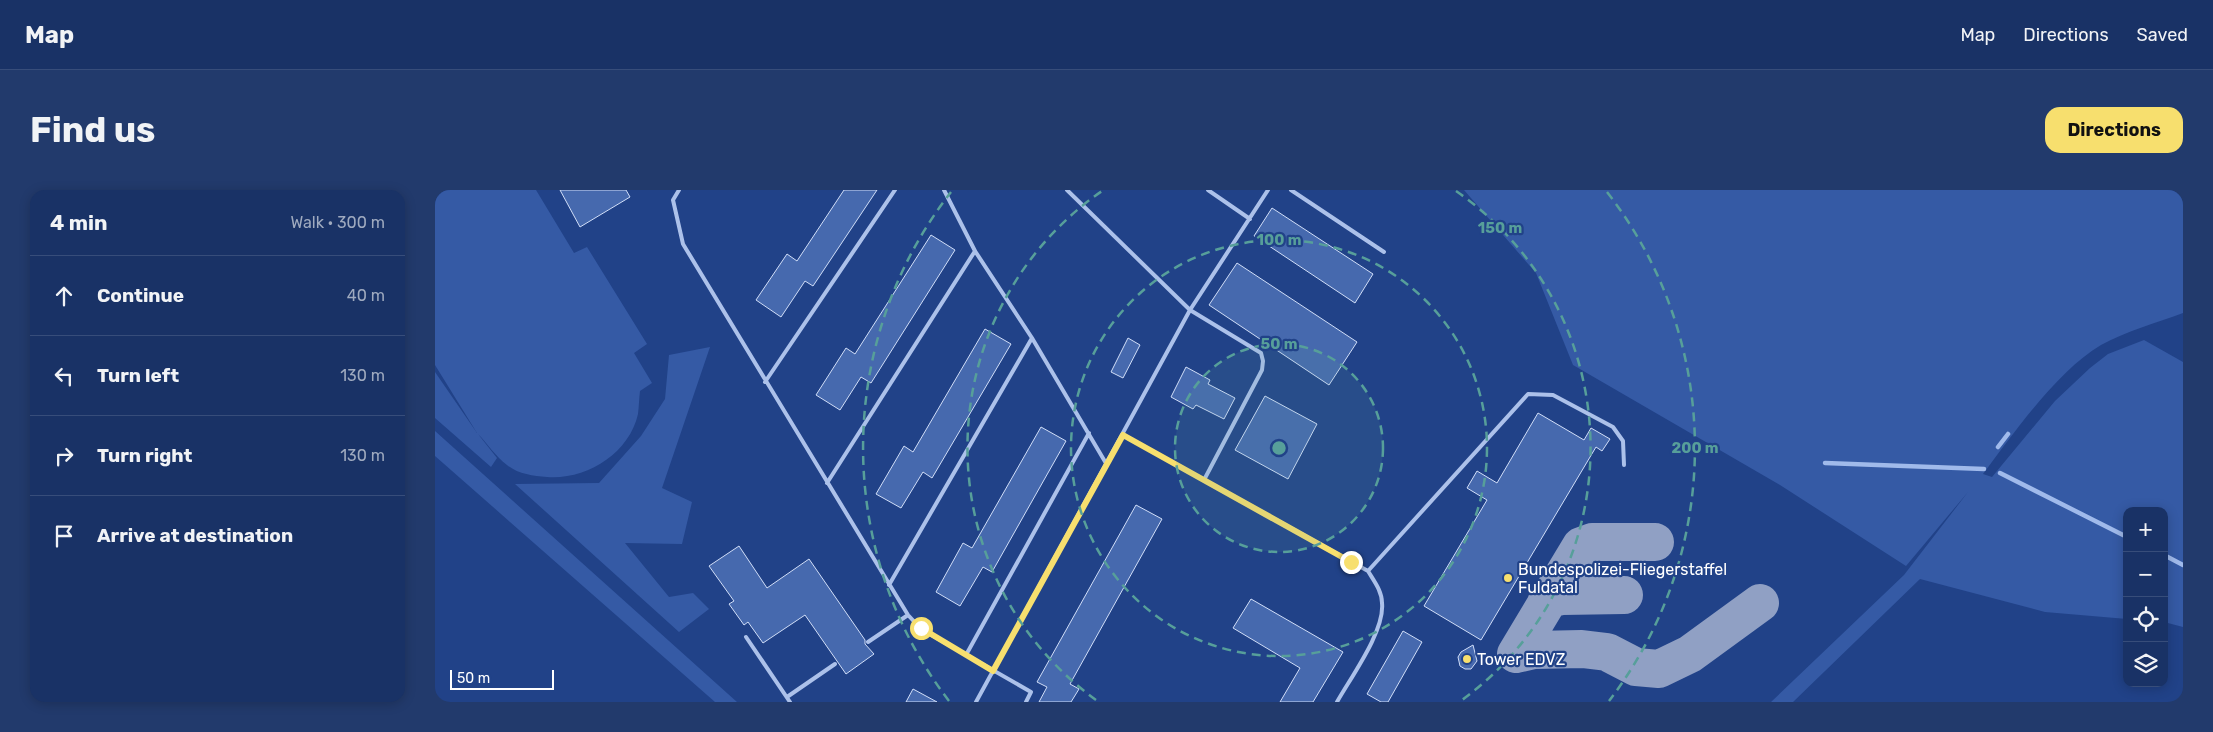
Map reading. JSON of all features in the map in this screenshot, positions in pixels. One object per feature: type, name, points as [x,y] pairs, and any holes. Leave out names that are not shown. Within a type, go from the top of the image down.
[{"type":"lane","points":[[679,190],[673,200],[683,244],[765,382],[908,614],[921,628],[1031,692],[1026,702]]},
{"type":"lane","points":[[765,382],[895,190]]},
{"type":"lane","points":[[944,190],[975,251],[1032,338],[1107,465]]},
{"type":"lane","points":[[1067,190],[1190,310],[1261,353],[1263,360],[1262,370],[1204,480]]},
{"type":"lane","points":[[1208,190],[1249,219]]},
{"type":"lane","points":[[976,702],[1190,310],[1268,190]]},
{"type":"lane","points":[[1291,190],[1384,252]]},
{"type":"lane","points":[[827,483],[975,251]]},
{"type":"lane","points":[[889,585],[1032,338]]},
{"type":"lane","points":[[1368,571],[1528,394],[1553,395],[1613,427],[1623,441],[1624,465]]},
{"type":"lane","points":[[966,655],[1089,433]]},
{"type":"lane","points":[[1123,435],[1368,571],[1380,593],[1383,614],[1378,630],[1337,702]]},
{"type":"lane","points":[[867,642],[908,614]]},
{"type":"lane","points":[[746,637],[790,702]]},
{"type":"lane","points":[[787,697],[835,664]]},
{"type":"shaded area","points":[[435,190],[536,190],[574,253],[587,247],[647,344],[634,353],[652,383],[640,391],[638,414],[633,428],[616,452],[604,462],[591,469],[562,477],[526,474],[516,471],[503,462],[478,434],[497,458],[491,467],[435,418],[435,372],[477,433],[435,365]]},
{"type":"shaded area","points":[[1464,190],[2183,190],[2183,313],[2121,336],[2101,345],[2085,356],[2068,370],[2037,404],[1983,474],[1992,477],[2055,401],[2108,354],[2144,340],[2183,362],[2183,627],[2168,623],[2168,507],[2123,507],[2123,619],[2045,612],[1920,579],[1793,702],[1771,702],[1904,575],[1968,492],[1906,566],[1780,485],[1573,365],[1536,273]]},
{"type":"shaded area","points":[[710,347],[662,488],[692,502],[682,544],[625,543],[669,597],[693,593],[709,609],[679,632],[515,484],[599,483],[641,436],[665,399],[669,355]]},
{"type":"shaded area","points":[[435,431],[737,702],[715,702],[435,456]]},
{"type":"building","points":[[560,190],[626,190],[630,197],[580,227]]},
{"type":"building","points":[[844,190],[877,190],[813,286],[805,281],[781,317],[756,300],[787,254],[797,261]]},
{"type":"building","points":[[1272,208],[1373,274],[1355,303],[1254,236]]},
{"type":"building","points":[[931,235],[955,250],[871,383],[861,377],[840,410],[816,395],[846,348],[855,354]]},
{"type":"building","points":[[1237,263],[1357,342],[1329,385],[1209,305]]},
{"type":"building","points":[[985,329],[1011,344],[932,478],[923,472],[901,508],[876,494],[904,446],[913,452]]},
{"type":"building","points":[[1128,338],[1140,345],[1123,378],[1111,372]]},
{"type":"building","points":[[1186,367],[1210,380],[1208,384],[1235,398],[1224,419],[1196,405],[1193,409],[1171,397]]},
{"type":"building","points":[[1265,396],[1317,424],[1288,479],[1235,450]]},
{"type":"building","points":[[1538,413],[1584,440],[1591,428],[1610,439],[1602,451],[1596,447],[1481,640],[1424,606],[1487,500],[1467,488],[1477,471],[1497,483]]},
{"type":"building","points":[[1041,427],[1066,441],[992,572],[983,567],[960,606],[936,592],[963,543],[972,548]]},
{"type":"building","points":[[1136,505],[1162,519],[1070,684],[1079,689],[1071,702],[1039,702],[1047,687],[1037,682]]},
{"type":"building","points":[[739,546],[767,588],[809,559],[865,640],[865,644],[874,654],[846,674],[805,615],[763,643],[748,622],[744,625],[729,604],[734,601],[709,566]]},
{"type":"building","points":[[1251,599],[1343,652],[1313,702],[1280,702],[1300,668],[1233,628]]},
{"type":"building","points":[[1403,631],[1422,642],[1388,702],[1381,702],[1367,694]]},
{"type":"building","name":"Tower EDVZ","points":[[1473,645],[1477,661],[1471,669],[1465,669],[1460,666],[1458,657],[1461,652]]},
{"type":"building","points":[[913,689],[937,702],[906,702]]},
{"type":"waterway","points":[[1998,447],[2008,434]]},
{"type":"waterway","points":[[1825,463],[1984,469]]},
{"type":"waterway","points":[[2000,473],[2123,535]]},
{"type":"waterway","points":[[2168,557],[2183,565]]},
{"type":"taxiway","points":[[1516,654],[1581,546],[1592,542],[1655,542]]},
{"type":"taxiway","points":[[1546,603],[1553,598],[1562,596],[1624,595]]},
{"type":"taxiway","points":[[1516,654],[1534,650],[1582,649],[1607,652],[1636,667],[1659,669],[1690,654],[1760,603]]},
{"type":"place","name":"Bundespolizei-Fliegerstaffel Fuldatal","points":[[1508,578]]},
{"type":"place","name":"Tower EDVZ","points":[[1467,659]]},
{"type":"route","points":[[921,628],[993,671],[1123,435],[1351,562]]}]
